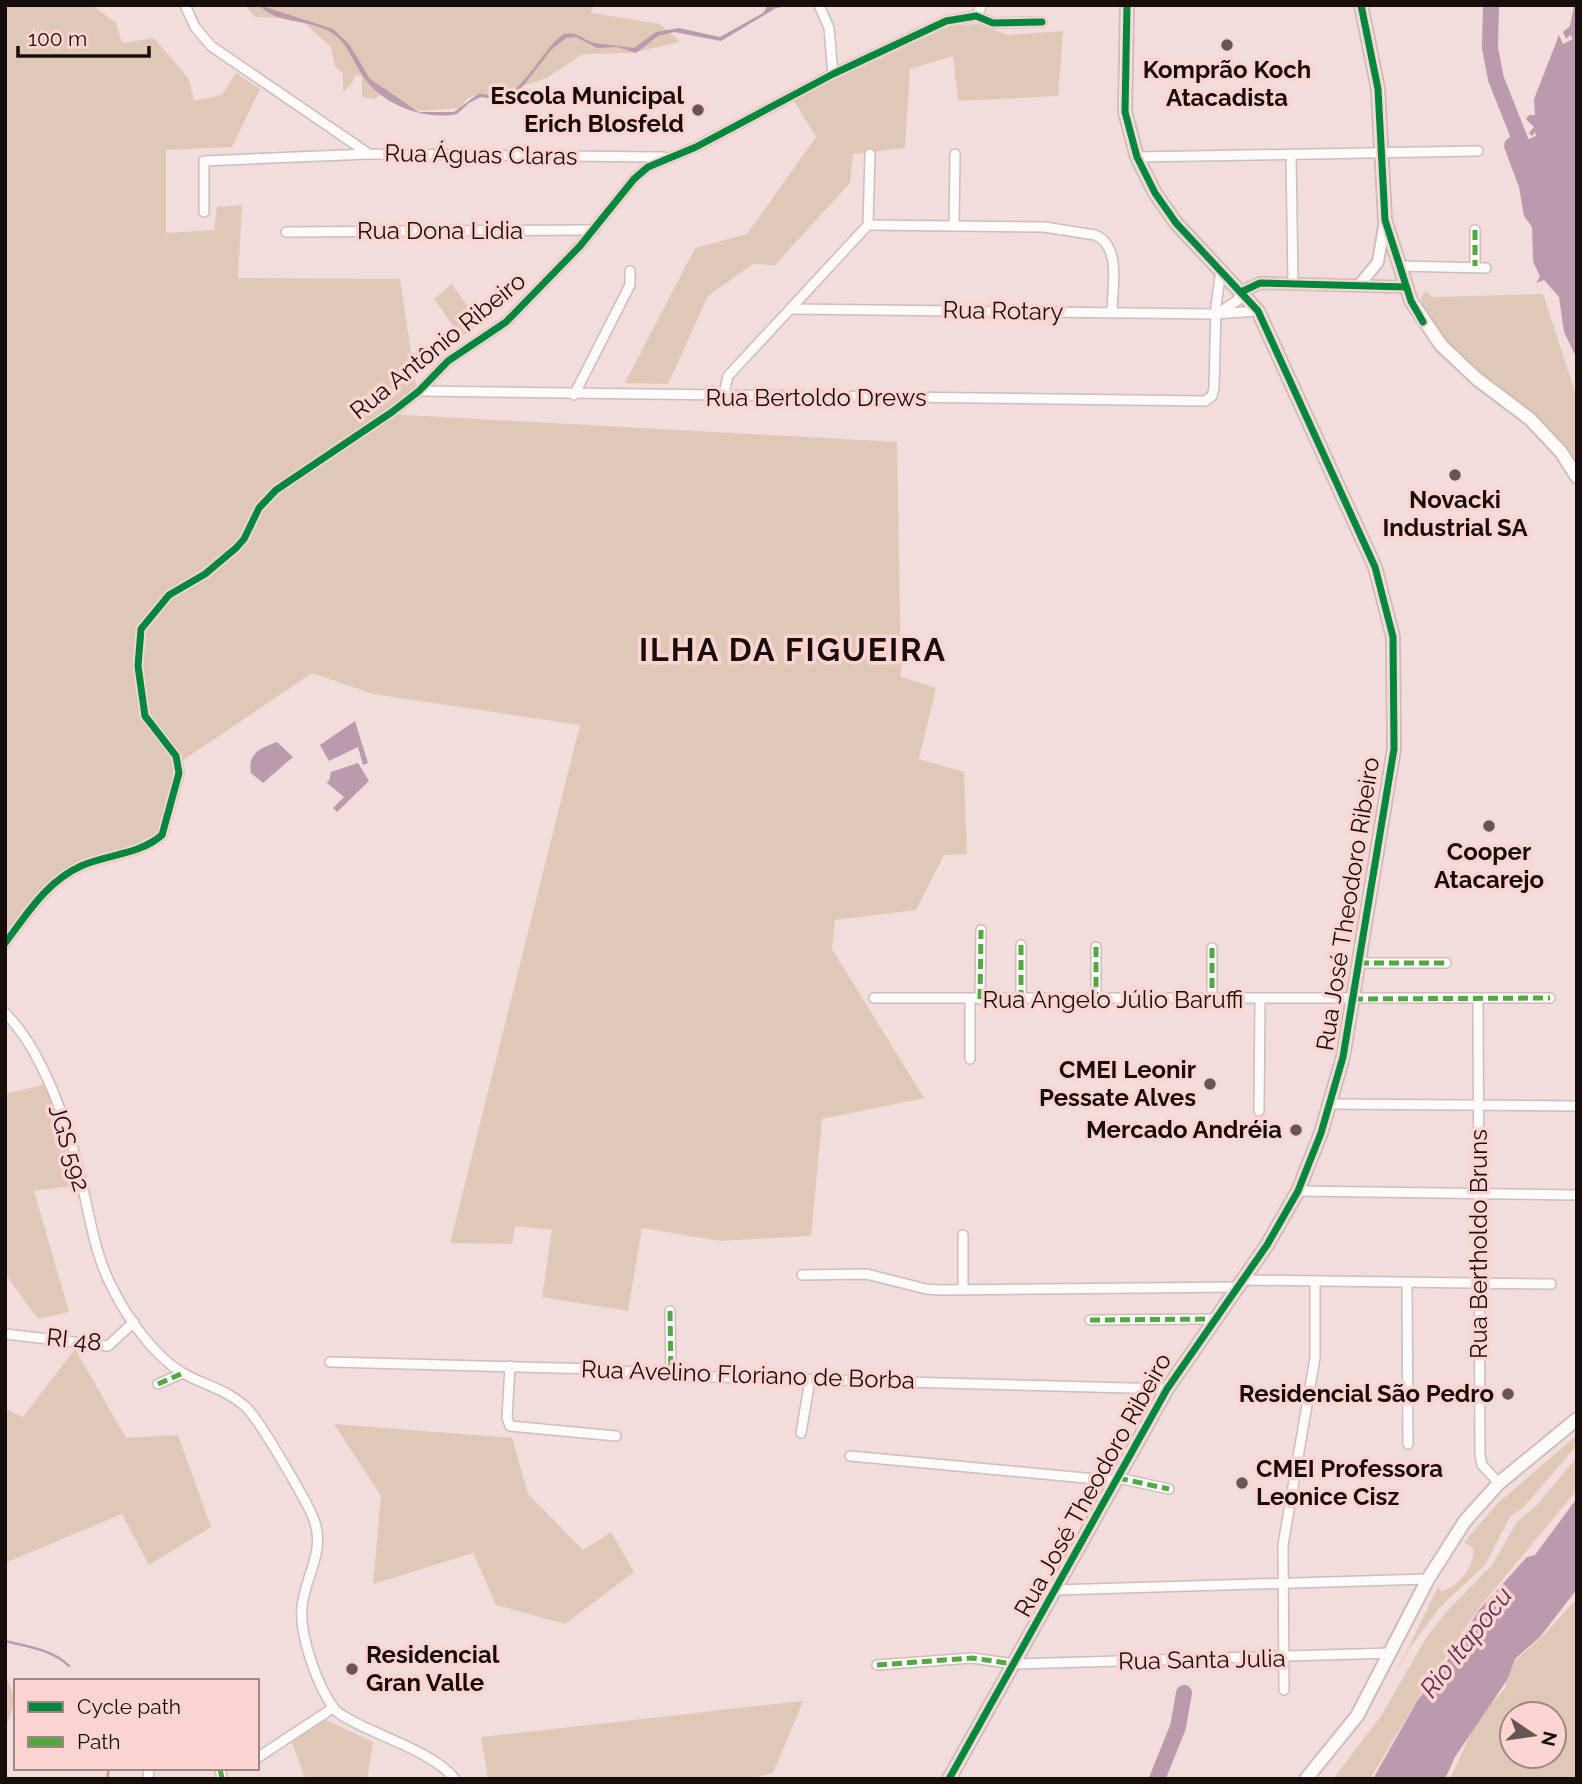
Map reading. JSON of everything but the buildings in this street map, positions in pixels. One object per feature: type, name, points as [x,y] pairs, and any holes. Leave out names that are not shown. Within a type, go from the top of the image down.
[{"type":"main road","name":"Rua José Theodoro Ribeiro","points":[[949,1779],[1167,1389],[1213,1319],[1267,1245],[1298,1191],[1331,1104],[1353,999],[1394,749],[1393,637],[1387,604],[1368,548],[1258,311],[1176,223],[1155,193],[1137,157],[1125,112],[1127,5]]},
{"type":"main road","points":[[1361,5],[1378,89],[1385,220],[1406,287],[1423,322],[1441,345],[1477,379],[1530,418],[1561,452],[1577,477]]},
{"type":"main road","points":[[1306,1779],[1352,1723],[1428,1579],[1465,1521],[1499,1483],[1577,1419]]},
{"type":"street","name":"Rua Águas Claras","points":[[185,5],[195,27],[211,46],[369,154],[666,157]]},
{"type":"street","points":[[819,5],[829,28],[833,74]]},
{"type":"street","points":[[976,16],[982,5]]},
{"type":"street","name":"Rua Antônio Ribeiro","points":[[5,943],[46,890],[63,876],[82,866],[140,850],[162,835],[179,773],[176,756],[145,716],[138,666],[141,629],[169,595],[205,574],[244,540],[259,508],[276,490],[419,391],[448,360],[506,322],[594,230],[634,179],[666,157],[696,147],[833,74],[946,21],[976,16],[993,23],[1042,22]]},
{"type":"street","points":[[1137,157],[1478,151]]},
{"type":"street","points":[[204,212],[204,161],[369,154]]},
{"type":"street","points":[[723,397],[728,376],[868,225],[870,154]]},
{"type":"street","points":[[954,226],[955,154]]},
{"type":"street","points":[[1292,154],[1293,283]]},
{"type":"street","points":[[628,157],[634,169],[634,179]]},
{"type":"street","points":[[1360,284],[1378,262],[1385,220]]},
{"type":"street","points":[[868,225],[1059,228],[1103,239],[1112,253],[1112,313]]},
{"type":"street","name":"Rua Dona Lidia","points":[[286,232],[594,230]]},
{"type":"street","points":[[1475,230],[1475,265]]},
{"type":"street","points":[[1399,266],[1475,265],[1486,268]]},
{"type":"street","points":[[1216,314],[1221,270]]},
{"type":"street","points":[[574,395],[630,285],[630,271]]},
{"type":"street","points":[[1216,314],[1238,300],[1241,292],[1260,283],[1406,287]]},
{"type":"street","name":"Rua Rotary","points":[[791,309],[1216,314],[1258,311]]},
{"type":"street","name":"Rua Bertoldo Drews","points":[[419,391],[723,397],[1205,401],[1212,396],[1216,314]]},
{"type":"street","points":[[970,1059],[981,930]]},
{"type":"street","points":[[1021,945],[1021,1000]]},
{"type":"street","points":[[1096,947],[1096,1000]]},
{"type":"street","points":[[1212,948],[1212,1001]]},
{"type":"street","points":[[1359,963],[1446,963]]},
{"type":"street","name":"Rua Angelo Júlio Baruffi","points":[[874,998],[1212,1001],[1550,998]]},
{"type":"street","name":"Rua Bertholdo Bruns","points":[[1478,998],[1480,1455],[1485,1469],[1499,1483]]},
{"type":"street","points":[[1259,1111],[1260,1000]]},
{"type":"street","name":"JGS 592","points":[[5,1013],[18,1026],[40,1060],[80,1176],[93,1233],[114,1292],[134,1322],[167,1361],[183,1373]]},
{"type":"street","points":[[1331,1104],[1577,1106]]},
{"type":"street","points":[[1298,1191],[1577,1195]]},
{"type":"street","points":[[963,1235],[963,1289]]},
{"type":"street","points":[[802,1275],[866,1274],[926,1289],[1315,1282],[1551,1284]]},
{"type":"street","points":[[1284,1690],[1283,1545],[1315,1358],[1315,1282]]},
{"type":"street","points":[[1407,1283],[1408,1444]]},
{"type":"street","points":[[670,1311],[671,1376]]},
{"type":"street","points":[[1090,1320],[1213,1319]]},
{"type":"street","name":"RI 48","points":[[5,1334],[108,1346],[115,1343],[134,1322]]},
{"type":"street","name":"Rua Avelino Floriano de Borba","points":[[330,1362],[617,1370],[671,1376],[1167,1389]]},
{"type":"street","points":[[510,1366],[506,1418],[510,1426],[616,1436]]},
{"type":"street","points":[[158,1384],[183,1373],[217,1387],[247,1409],[313,1517],[319,1539],[316,1563],[303,1599],[303,1627],[309,1655],[333,1708],[379,1736],[434,1761],[455,1779]]},
{"type":"street","points":[[801,1433],[810,1380]]},
{"type":"street","points":[[850,1456],[1117,1479],[1169,1489]]},
{"type":"street","points":[[1056,1590],[1428,1579]]},
{"type":"street","name":"Rua Santa Julia","points":[[877,1665],[972,1658],[1014,1664],[1391,1653]]},
{"type":"street","points":[[259,1757],[333,1708]]},
{"type":"shaded area","points":[[5,5],[92,5],[116,23],[122,43],[154,38],[189,79],[194,101],[222,95],[236,73],[260,89],[232,147],[166,150],[166,233],[214,230],[217,207],[242,205],[238,278],[400,279],[417,391],[388,414],[897,442],[901,677],[936,688],[919,759],[964,772],[967,854],[944,855],[916,910],[835,920],[832,949],[924,1098],[822,1119],[811,1236],[720,1241],[642,1228],[628,1311],[542,1297],[552,1230],[515,1226],[512,1244],[450,1243],[580,725],[373,694],[312,673],[182,761],[178,791],[160,838],[79,862],[45,885],[5,939]]},
{"type":"shaded area","points":[[245,5],[594,5],[591,13],[660,24],[680,42],[631,53],[583,54],[547,78],[494,95],[478,94],[467,99],[460,108],[419,111],[386,91],[375,99],[362,97],[362,76],[355,75],[351,85],[343,92],[343,73],[335,67],[331,47],[300,19],[255,17]]},
{"type":"shaded area","points":[[978,24],[1008,35],[1063,31],[1058,96],[958,101],[953,56],[910,69],[905,148],[853,154],[850,183],[775,265],[753,264],[708,296],[668,384],[625,383],[695,248],[747,234],[816,137],[793,99],[951,26]]},
{"type":"shaded area","points":[[452,284],[480,324],[461,337],[434,299]]},
{"type":"shaded area","points":[[1426,291],[1433,297],[1543,294],[1577,398],[1577,465],[1558,439],[1541,422],[1467,362],[1434,329],[1424,312],[1421,297]]},
{"type":"shaded area","points":[[46,1084],[67,1136],[81,1185],[34,1191],[69,1312],[38,1319],[5,1274],[5,1094]]},
{"type":"shaded area","points":[[75,1349],[126,1438],[178,1435],[211,1527],[149,1565],[122,1514],[5,1563],[5,1408],[23,1417]]},
{"type":"shaded area","points":[[334,1424],[512,1438],[528,1494],[583,1550],[611,1532],[634,1572],[565,1624],[496,1605],[473,1553],[373,1584],[381,1496]]},
{"type":"shaded area","points":[[1577,1435],[1577,1445],[1525,1506],[1510,1517],[1485,1565],[1440,1607],[1409,1649],[1392,1681],[1438,1587],[1441,1591],[1454,1586],[1469,1568],[1473,1548],[1464,1542],[1497,1504]]},
{"type":"shaded area","points":[[1577,1457],[1577,1490],[1479,1608],[1422,1692],[1370,1779],[1333,1779],[1381,1716],[1426,1638],[1448,1610],[1492,1565],[1517,1522],[1537,1505]]},
{"type":"shaded area","points":[[1577,1598],[1577,1779],[1450,1779],[1477,1720],[1505,1688],[1510,1665],[1545,1634]]},
{"type":"shaded area","points":[[5,1676],[14,1702],[5,1727]]},
{"type":"shaded area","points":[[803,1701],[773,1773],[751,1779],[488,1779],[481,1737]]},
{"type":"shaded area","points":[[326,1720],[373,1742],[367,1779],[305,1779],[290,1737]]},
{"type":"water","points":[[259,5],[333,29],[349,44],[370,79],[419,112],[454,112],[478,94],[496,97],[507,95],[516,89],[548,49],[564,34],[577,35],[595,43],[634,48],[656,32],[679,28],[720,37],[763,13],[768,5],[795,5],[776,8],[721,41],[674,32],[658,36],[636,53],[617,47],[597,48],[576,37],[566,38],[551,50],[520,90],[501,100],[481,97],[457,114],[429,115],[402,107],[377,92],[367,82],[347,49],[329,31],[274,15]]},
{"type":"water","points":[[1574,5],[1577,5],[1577,359],[1564,332],[1559,297],[1544,280],[1536,283],[1540,277],[1533,261],[1532,227],[1524,216],[1519,187],[1504,147],[1505,141],[1511,136],[1524,141],[1536,136],[1535,132],[1532,136],[1529,133],[1534,127],[1526,119],[1529,115],[1535,115],[1534,99],[1559,35],[1563,44],[1573,39],[1570,35],[1566,39],[1563,32],[1570,26]]},
{"type":"water","points":[[355,721],[368,763],[363,765],[358,747],[329,761],[320,745]]},
{"type":"water","points":[[277,742],[293,757],[263,783],[251,773],[251,761],[256,752]]},
{"type":"water","points":[[358,763],[369,781],[337,812],[333,808],[344,797],[326,782],[329,781],[331,772]]},
{"type":"water","points":[[1577,1498],[1577,1589],[1540,1637],[1515,1659],[1507,1680],[1455,1757],[1445,1779],[1373,1779],[1417,1701],[1444,1666],[1479,1610],[1527,1557],[1535,1555]]},
{"type":"waterway","name":"Rio Itapocu","points":[[1491,5],[1490,48],[1496,79],[1527,157]]},
{"type":"waterway","points":[[5,1641],[48,1652],[69,1666]]},
{"type":"waterway","points":[[1157,1779],[1178,1727],[1184,1693]]},
{"type":"waterway","points":[[107,1779],[109,1770]]},
{"type":"marked path","points":[[1475,230],[1475,266]]},
{"type":"marked path","points":[[980,999],[981,930]]},
{"type":"marked path","points":[[1021,945],[1021,1000]]},
{"type":"marked path","points":[[1096,947],[1096,1000]]},
{"type":"marked path","points":[[1212,948],[1212,1001]]},
{"type":"marked path","points":[[1359,963],[1446,963]]},
{"type":"marked path","points":[[1353,999],[1550,998]]},
{"type":"marked path","points":[[670,1311],[671,1376]]},
{"type":"marked path","points":[[1090,1320],[1213,1319]]},
{"type":"marked path","points":[[158,1384],[183,1373]]},
{"type":"marked path","points":[[1118,1478],[1169,1489]]},
{"type":"marked path","points":[[877,1665],[972,1658],[1014,1664]]},
{"type":"marked path","points":[[220,1770],[222,1779]]},
{"type":"cycle path","points":[[949,1779],[1167,1389],[1267,1245],[1298,1191],[1321,1133],[1343,1057],[1394,749],[1393,637],[1375,567],[1258,311],[1176,223],[1155,193],[1137,157],[1125,112],[1127,5]]},
{"type":"cycle path","points":[[1361,5],[1378,89],[1385,220],[1411,301],[1423,322]]},
{"type":"cycle path","points":[[5,943],[38,899],[69,873],[91,862],[143,847],[162,835],[179,773],[176,756],[145,716],[138,666],[141,629],[169,595],[205,574],[236,548],[244,539],[259,508],[276,490],[392,412],[419,391],[448,361],[506,322],[580,246],[634,179],[648,167],[696,147],[833,74],[946,21],[976,16],[993,23],[1042,22]]},
{"type":"cycle path","points":[[1241,292],[1260,283],[1406,287]]},
{"type":"place","name":"Komprão Koch Atacadista","points":[[1227,45]]},
{"type":"place","name":"Escola Municipal Erich Blosfeld","points":[[698,110]]},
{"type":"place","name":"Novacki Industrial SA","points":[[1455,475]]},
{"type":"place","name":"Cooper Atacarejo","points":[[1489,826]]},
{"type":"place","name":"CMEI Leonir Pessate Alves","points":[[1210,1084]]},
{"type":"place","name":"Mercado Andréia","points":[[1296,1130]]},
{"type":"place","name":"Residencial São Pedro","points":[[1508,1394]]},
{"type":"place","name":"CMEI Professora Leonice Cisz","points":[[1242,1483]]},
{"type":"place","name":"Residencial Gran Valle","points":[[352,1669]]},
{"type":"district","name":"ILHA DA FIGUEIRA","points":[[793,650]]}]
